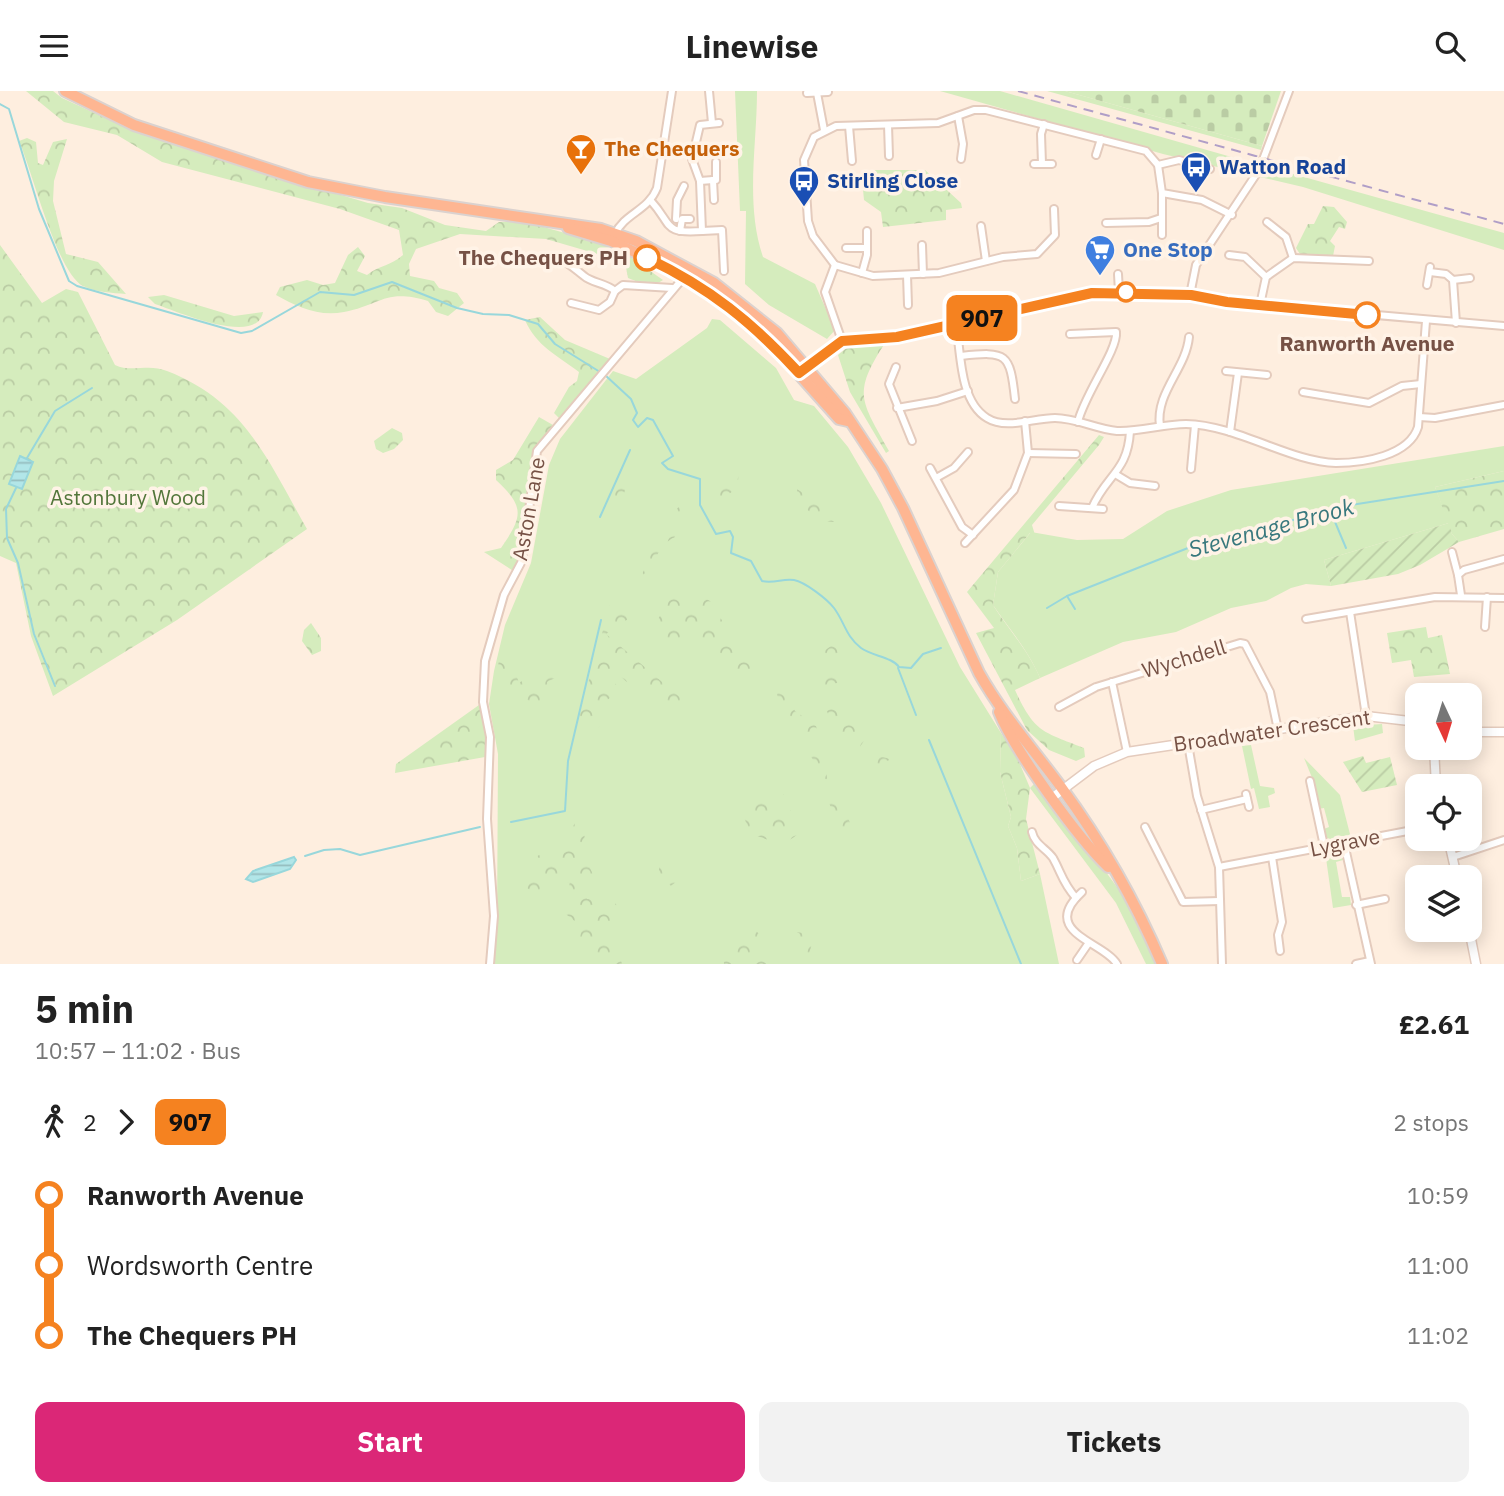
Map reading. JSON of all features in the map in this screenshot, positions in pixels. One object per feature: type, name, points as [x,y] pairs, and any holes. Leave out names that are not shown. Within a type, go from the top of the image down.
[{"type":"highway","points":[[65,91],[134,125],[308,182],[373,195],[582,225],[687,273],[752,311],[777,333],[802,370],[831,403],[839,419],[848,421],[882,469],[903,507],[1004,725],[1098,858],[1112,871]]},
{"type":"highway","points":[[994,699],[1062,789],[1106,855],[1112,871],[1142,919],[1162,964]]},
{"type":"street","points":[[613,237],[620,223],[651,201],[657,188],[671,91]]},
{"type":"street","points":[[702,231],[700,181],[692,159],[696,132],[702,124],[715,123],[709,91]]},
{"type":"street","points":[[1191,295],[1196,265],[1232,215],[1259,170],[1289,91]]},
{"type":"street","points":[[807,93],[828,92]]},
{"type":"street","points":[[817,93],[824,130]]},
{"type":"street","points":[[1054,209],[1055,235],[1037,254],[986,261],[955,271],[906,275],[862,273],[835,265],[813,236],[806,197],[805,153],[814,137],[824,130],[849,126],[938,123],[958,115],[986,110],[1146,151],[1158,165],[1162,193],[1162,235]]},
{"type":"street","points":[[958,115],[963,144],[961,159]]},
{"type":"street","points":[[1044,124],[1038,164],[1052,164]]},
{"type":"street","points":[[888,125],[893,141],[889,156]]},
{"type":"street","points":[[849,126],[852,161]]},
{"type":"street","points":[[1096,155],[1101,139]]},
{"type":"street","points":[[1158,165],[1179,160],[1210,169]]},
{"type":"street","points":[[700,181],[716,180],[716,162]]},
{"type":"street","points":[[713,180],[714,200]]},
{"type":"street","points":[[680,231],[677,200],[684,186]]},
{"type":"street","points":[[1162,193],[1202,200],[1232,215]]},
{"type":"street","points":[[651,201],[665,224],[680,231],[722,230],[724,271]]},
{"type":"street","points":[[1106,223],[1149,222],[1160,218]]},
{"type":"street","points":[[1266,222],[1286,237],[1293,258]]},
{"type":"street","points":[[981,226],[986,261]]},
{"type":"street","points":[[862,273],[867,231]]},
{"type":"street","points":[[922,245],[918,256],[923,274]]},
{"type":"street","points":[[846,248],[867,248]]},
{"type":"street","points":[[1229,255],[1245,257],[1266,277]]},
{"type":"street","points":[[1260,305],[1266,277],[1293,258],[1369,261]]},
{"type":"street","points":[[560,259],[579,264],[585,277],[603,282],[615,291]]},
{"type":"street","points":[[835,265],[825,292],[842,341]]},
{"type":"street","points":[[1427,285],[1430,270],[1446,274],[1453,280],[1456,323]]},
{"type":"street","name":"Aston Lane","points":[[490,964],[494,916],[487,819],[491,737],[483,702],[485,661],[504,595],[523,561],[537,451],[687,273]]},
{"type":"street","points":[[1118,274],[1119,292]]},
{"type":"street","points":[[906,275],[911,293],[908,305]]},
{"type":"street","points":[[1453,280],[1470,278]]},
{"type":"street","points":[[571,303],[600,310],[623,285],[672,288]]},
{"type":"street","points":[[802,370],[842,341],[897,337],[1075,295],[1119,292],[1191,295],[1260,305],[1504,326]]},
{"type":"street","points":[[956,324],[968,391],[978,410],[989,419],[1002,423],[1059,418],[1108,430],[1130,431],[1160,426],[1195,425],[1230,432],[1335,463],[1392,453],[1403,448],[1415,436],[1419,417],[1426,321]]},
{"type":"street","points":[[1070,334],[1081,336],[1125,331]]},
{"type":"street","points":[[1078,422],[1089,389],[1113,348],[1116,332]]},
{"type":"street","points":[[1160,426],[1161,402],[1188,350],[1189,337]]},
{"type":"street","points":[[961,356],[995,353],[1002,355],[1010,363],[1010,387],[1015,399]]},
{"type":"street","points":[[896,367],[886,385],[912,441]]},
{"type":"street","points":[[1226,372],[1267,375]]},
{"type":"street","points":[[1230,432],[1238,373]]},
{"type":"street","points":[[1303,393],[1312,397],[1374,403],[1402,386],[1421,384]]},
{"type":"street","points":[[897,408],[937,401],[968,391]]},
{"type":"street","points":[[1419,417],[1435,418],[1504,405]]},
{"type":"street","points":[[965,543],[1013,489],[1028,453],[1025,421]]},
{"type":"street","points":[[1191,469],[1195,425]]},
{"type":"street","points":[[907,431],[916,427]]},
{"type":"street","points":[[1092,509],[1098,494],[1128,454],[1130,431]]},
{"type":"street","points":[[936,478],[968,452]]},
{"type":"street","points":[[1028,453],[1061,457],[1076,454]]},
{"type":"street","points":[[930,468],[962,527],[973,535]]},
{"type":"street","points":[[1115,474],[1130,483],[1155,487]]},
{"type":"street","points":[[1059,506],[1103,509]]},
{"type":"street","points":[[1451,552],[1461,596]]},
{"type":"street","points":[[1458,575],[1464,570],[1503,562]]},
{"type":"street","points":[[1306,619],[1461,596],[1504,598]]},
{"type":"street","points":[[1485,627],[1488,597]]},
{"type":"street","points":[[1325,605],[1327,615]]},
{"type":"street","points":[[1350,612],[1366,716]]},
{"type":"street","name":"Wychdell","points":[[1059,707],[1112,681],[1233,643],[1245,644],[1270,692],[1278,730]]},
{"type":"street","points":[[1112,681],[1127,752]]},
{"type":"street","points":[[1072,690],[1077,697]]},
{"type":"street","name":"Broadwater Crescent","points":[[1053,797],[1094,766],[1127,752],[1366,716],[1405,720]]},
{"type":"street","points":[[1482,731],[1504,732]]},
{"type":"street","points":[[1188,744],[1200,810],[1219,867],[1222,964]]},
{"type":"street","points":[[1310,781],[1324,846]]},
{"type":"street","points":[[1200,810],[1246,796],[1249,807]]},
{"type":"street","points":[[1145,827],[1183,902],[1220,901]]},
{"type":"street","name":"Lygrave","points":[[1219,867],[1405,831]]},
{"type":"street","points":[[1032,832],[1037,843],[1054,861],[1062,882],[1076,898]]},
{"type":"street","points":[[1453,857],[1504,841]]},
{"type":"street","points":[[1344,843],[1370,963],[1356,964]]},
{"type":"street","points":[[1451,851],[1455,865]]},
{"type":"street","points":[[1272,857],[1282,922],[1278,935],[1280,951]]},
{"type":"street","points":[[1082,892],[1070,911],[1070,925],[1077,937],[1107,952],[1117,964]]},
{"type":"street","points":[[1356,905],[1385,899]]},
{"type":"street","points":[[1472,942],[1476,964]]},
{"type":"street","points":[[1076,961],[1088,944]]},
{"type":"green space","points":[[26,91],[53,91],[62,98],[114,122],[199,153],[368,203],[402,208],[445,225],[486,231],[499,222],[522,221],[590,240],[626,254],[663,280],[650,285],[641,283],[628,278],[625,262],[546,239],[460,234],[416,249],[409,264],[410,276],[434,281],[439,288],[457,293],[464,303],[448,316],[436,312],[428,301],[402,296],[344,312],[309,310],[276,295],[280,287],[307,280],[323,285],[335,283],[348,255],[358,247],[365,256],[357,271],[367,275],[403,255],[399,230],[340,209],[162,162],[117,135],[64,122]]},
{"type":"green space","points":[[735,91],[757,91],[753,196],[754,216],[763,257],[815,284],[835,330],[827,339],[769,305],[745,284],[746,211],[740,211]]},
{"type":"green space","points":[[940,91],[1000,91],[1256,164],[1251,175],[1163,154]]},
{"type":"green space","points":[[1047,91],[1065,91],[1262,146],[1261,150]]},
{"type":"green space","points":[[1065,91],[1281,91],[1262,146]]},
{"type":"green space","points":[[27,138],[36,142],[38,163],[43,165],[53,142],[67,139],[54,181],[53,201],[66,254],[98,262],[126,294],[88,288],[73,277],[55,242],[19,141]]},
{"type":"green space","points":[[1265,166],[1504,233],[1504,250],[1303,187],[1260,177]]},
{"type":"green space","points":[[869,170],[925,170],[961,203],[962,208],[946,210],[946,220],[883,227],[881,212],[864,200],[862,179]]},
{"type":"green space","points":[[1323,206],[1334,207],[1347,222],[1345,229],[1339,227],[1330,241],[1335,246],[1333,256],[1300,254],[1296,248],[1308,224],[1314,224]]},
{"type":"green space","name":"Astonbury Wood","points":[[0,245],[42,303],[66,289],[78,292],[115,365],[167,371],[194,384],[235,416],[266,457],[307,529],[177,620],[53,696],[31,636],[16,563],[0,556]]},
{"type":"green space","points":[[164,295],[234,316],[263,312],[257,322],[232,327],[180,313],[155,304],[148,297]]},
{"type":"green space","points":[[540,317],[565,340],[610,359],[560,419],[554,413],[569,387],[577,381],[579,372],[535,337],[525,320]]},
{"type":"green space","points":[[712,319],[720,320],[776,368],[794,400],[814,406],[848,447],[881,503],[960,667],[1001,733],[1000,772],[1011,817],[1008,826],[1017,848],[1021,881],[1040,874],[1059,964],[493,964],[497,928],[498,754],[489,704],[505,625],[531,563],[549,465],[560,439],[613,371],[636,379],[707,328]]},
{"type":"green space","points":[[854,342],[885,343],[868,374],[864,397],[872,420],[889,451],[886,453],[850,392],[838,355]]},
{"type":"green space","points":[[539,417],[553,425],[536,450],[521,562],[515,572],[484,552],[501,548],[517,520],[516,505],[496,480],[496,470],[513,460]]},
{"type":"green space","points":[[392,428],[402,433],[403,440],[394,449],[383,453],[376,449],[374,441]]},
{"type":"green space","points":[[1099,435],[1104,437],[1099,445],[1032,525],[1035,535],[1030,533],[998,572],[993,605],[1024,649],[1040,678],[1015,690],[1022,704],[1041,729],[1084,748],[1085,757],[1076,761],[1049,750],[1027,730],[976,633],[994,628],[967,592]]},
{"type":"green space","points":[[1504,446],[1504,471],[1435,487],[1449,523],[1324,560],[1331,586],[1306,584],[1291,588],[1266,601],[1231,608],[1176,632],[1123,642],[1040,678],[1024,649],[993,605],[998,572],[1031,532],[1077,540],[1123,539],[1167,511],[1231,490]]},
{"type":"green space","points":[[635,452],[641,455],[639,464],[615,505],[613,497]]},
{"type":"green space","points":[[730,468],[738,475],[737,485],[728,494],[714,501],[710,491],[722,469]]},
{"type":"green space","points":[[1504,471],[1504,529],[1459,542],[1452,534],[1435,487]]},
{"type":"green space","points":[[797,489],[815,501],[834,522],[822,521],[797,502]]},
{"type":"green space","points":[[687,503],[691,509],[678,518],[675,537],[664,545],[641,577],[662,528],[669,524],[675,510]]},
{"type":"green space","points":[[1449,523],[1452,534],[1459,542],[1420,565],[1398,574],[1331,586],[1324,560]]},
{"type":"green space","points":[[697,594],[710,601],[755,674],[751,685],[712,662],[692,639],[676,645],[657,645],[649,636],[670,597]]},
{"type":"green space","points":[[612,598],[627,606],[631,617],[606,634],[682,699],[679,709],[636,690],[612,669],[609,677],[621,690],[607,700],[608,711],[604,720],[591,736],[574,733]]},
{"type":"green space","points":[[311,623],[321,638],[321,651],[312,655],[302,641],[304,630]]},
{"type":"green space","points":[[1426,627],[1428,638],[1442,635],[1450,674],[1414,677],[1411,660],[1392,663],[1387,633]]},
{"type":"green space","points":[[832,645],[843,650],[844,657],[837,661],[836,669],[841,673],[843,682],[825,685],[822,677],[826,671],[820,660],[823,652]]},
{"type":"green space","points":[[499,661],[515,671],[519,683],[526,678],[566,673],[571,681],[557,677],[547,682],[550,694],[542,717],[528,700],[493,686]]},
{"type":"green space","points":[[776,691],[790,699],[795,711],[816,726],[818,734],[815,749],[826,769],[827,779],[842,794],[843,808],[855,833],[851,841],[839,827],[827,798],[816,785],[815,763],[781,707]]},
{"type":"green space","points":[[834,699],[841,701],[844,719],[863,728],[868,735],[857,751],[891,759],[868,771],[834,732],[826,708]]},
{"type":"green space","points":[[479,705],[488,739],[485,757],[395,773],[396,764]]},
{"type":"green space","points":[[1382,724],[1383,733],[1355,741],[1353,726]]},
{"type":"green space","points":[[1001,733],[1017,757],[1030,788],[1026,819],[1040,874],[1021,881],[1017,848],[1008,826],[1011,817],[1000,772]]},
{"type":"green space","points":[[1251,745],[1260,786],[1274,788],[1275,793],[1268,796],[1270,807],[1259,809],[1254,788],[1251,789],[1242,746]]},
{"type":"green space","points":[[1363,756],[1366,763],[1390,757],[1397,785],[1362,792],[1343,762]]},
{"type":"green space","points":[[1304,758],[1340,795],[1351,838],[1334,841],[1325,837],[1324,829],[1329,827],[1324,808],[1318,809],[1313,780]]},
{"type":"green space","points":[[1038,780],[1128,902],[1158,964],[1146,964],[1116,903],[1030,788]]},
{"type":"green space","points":[[783,794],[800,832],[782,843],[750,834],[744,817],[758,797]]},
{"type":"green space","points":[[576,821],[585,834],[583,846],[592,854],[590,868],[597,883],[587,890],[587,899],[611,898],[622,912],[609,944],[617,947],[622,964],[597,964],[596,959],[579,942],[582,927],[562,911],[570,882],[541,891],[529,890],[523,885],[523,865],[544,852],[558,854]]},
{"type":"green space","points":[[1336,849],[1341,852],[1343,860],[1336,862],[1342,897],[1350,897],[1351,905],[1333,908],[1325,851]]},
{"type":"green space","points":[[678,863],[677,881],[671,886],[659,872],[659,864]]},
{"type":"green space","points":[[750,926],[771,944],[768,964],[724,964],[727,945]]},
{"type":"green space","points":[[797,932],[808,934],[812,943],[809,955],[816,964],[804,963]]},
{"type":"water","points":[[20,456],[33,462],[22,489],[9,484]]},
{"type":"water","points":[[294,857],[296,860],[290,869],[253,882],[246,879],[253,871]]},
{"type":"waterway","name":"Stevenage Brook","points":[[0,104],[9,109],[39,209],[69,281],[77,286],[241,333],[252,331],[320,292],[354,295],[392,282],[457,308],[483,314],[509,315],[538,324],[555,344],[600,372]]},
{"type":"waterway","name":"Stevenage Brook","points":[[605,375],[631,399],[637,413],[633,420],[638,427],[647,418],[653,420],[673,456],[662,463],[668,469],[700,479],[700,505],[716,534],[730,531],[733,537],[731,553],[751,561],[762,581],[794,580],[810,587],[834,608],[856,644],[899,667],[911,668],[923,654],[941,648]]},
{"type":"waterway","points":[[27,458],[55,411],[92,388]]},
{"type":"waterway","points":[[600,517],[630,450]]},
{"type":"waterway","name":"Stevenage Brook","points":[[1047,608],[1067,596],[1193,546],[1351,505],[1504,481]]},
{"type":"waterway","points":[[16,488],[6,509],[7,538],[18,563],[34,634],[55,686]]},
{"type":"waterway","points":[[1330,510],[1346,548]]},
{"type":"waterway","points":[[1067,596],[1075,609]]},
{"type":"waterway","points":[[511,822],[565,811],[568,761],[601,620]]},
{"type":"waterway","points":[[898,668],[916,715]]},
{"type":"waterway","points":[[929,740],[1021,964]]},
{"type":"waterway","points":[[305,856],[324,850],[340,849],[360,855],[480,827]]},
{"type":"railway","points":[[1018,91],[1504,224]]},
{"type":"bus line","name":"907","points":[[647,258],[728,304],[764,335],[799,373],[832,345],[842,341],[897,337],[1092,293],[1191,295],[1227,302],[1367,315]]},
{"type":"place","name":"The Chequers","points":[[581,176]]},
{"type":"place","name":"Watton Road","points":[[1196,194]]},
{"type":"place","name":"Stirling Close","points":[[804,208]]},
{"type":"place","name":"The Chequers PH","points":[[647,258]]},
{"type":"place","name":"One Stop","points":[[1100,277]]},
{"type":"place","name":"Ranworth Avenue","points":[[1367,315]]}]
